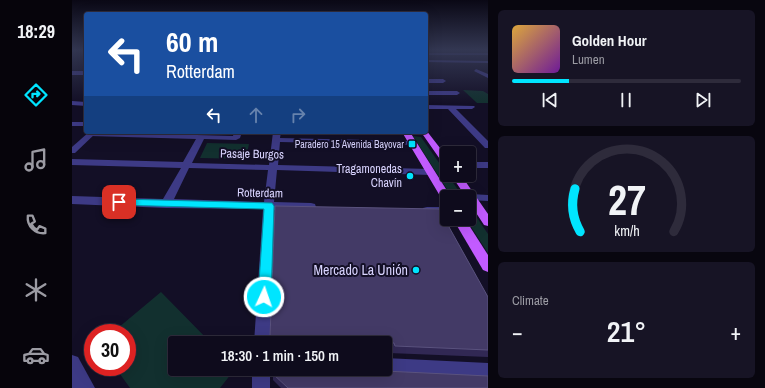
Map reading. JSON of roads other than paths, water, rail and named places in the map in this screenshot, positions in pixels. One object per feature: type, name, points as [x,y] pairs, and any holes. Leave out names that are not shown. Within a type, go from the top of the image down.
[{"type":"main road","points":[[408,134],[441,190]]},
{"type":"main road","points":[[427,134],[440,153]]},
{"type":"main road","points":[[476,205],[488,222]]},
{"type":"main road","points":[[463,226],[488,266]]},
{"type":"street","points":[[74,73],[84,69]]},
{"type":"street","points":[[476,70],[488,76]]},
{"type":"street","points":[[428,81],[442,81]]},
{"type":"street","points":[[428,93],[457,93]]},
{"type":"street","points":[[72,103],[84,104]]},
{"type":"street","points":[[428,107],[472,108]]},
{"type":"street","points":[[450,107],[488,146]]},
{"type":"street","points":[[72,124],[84,124]]},
{"type":"street","points":[[72,142],[86,134]]},
{"type":"street","points":[[72,151],[88,134]]},
{"type":"street","points":[[134,134],[201,137],[237,135]]},
{"type":"street","points":[[262,336],[269,206],[276,136],[413,143]]},
{"type":"street","points":[[166,204],[201,137]]},
{"type":"street","name":"Pasaje Burgos","points":[[72,162],[273,166],[430,172]]},
{"type":"street","points":[[476,165],[488,166]]},
{"type":"street","points":[[476,197],[488,198]]},
{"type":"street","name":"Rotterdam","points":[[72,200],[166,204],[323,207]]},
{"type":"street","points":[[416,210],[440,211]]},
{"type":"street","points":[[392,367],[488,372]]},
{"type":"street","points":[[261,376],[261,388]]},
{"type":"place","name":"Paradero 15 Avenida Bayovar","points":[[412,144]]},
{"type":"place","name":"Tragamonedas Chavín","points":[[410,176]]},
{"type":"place","name":"Mercado La Unión","points":[[416,270]]}]
